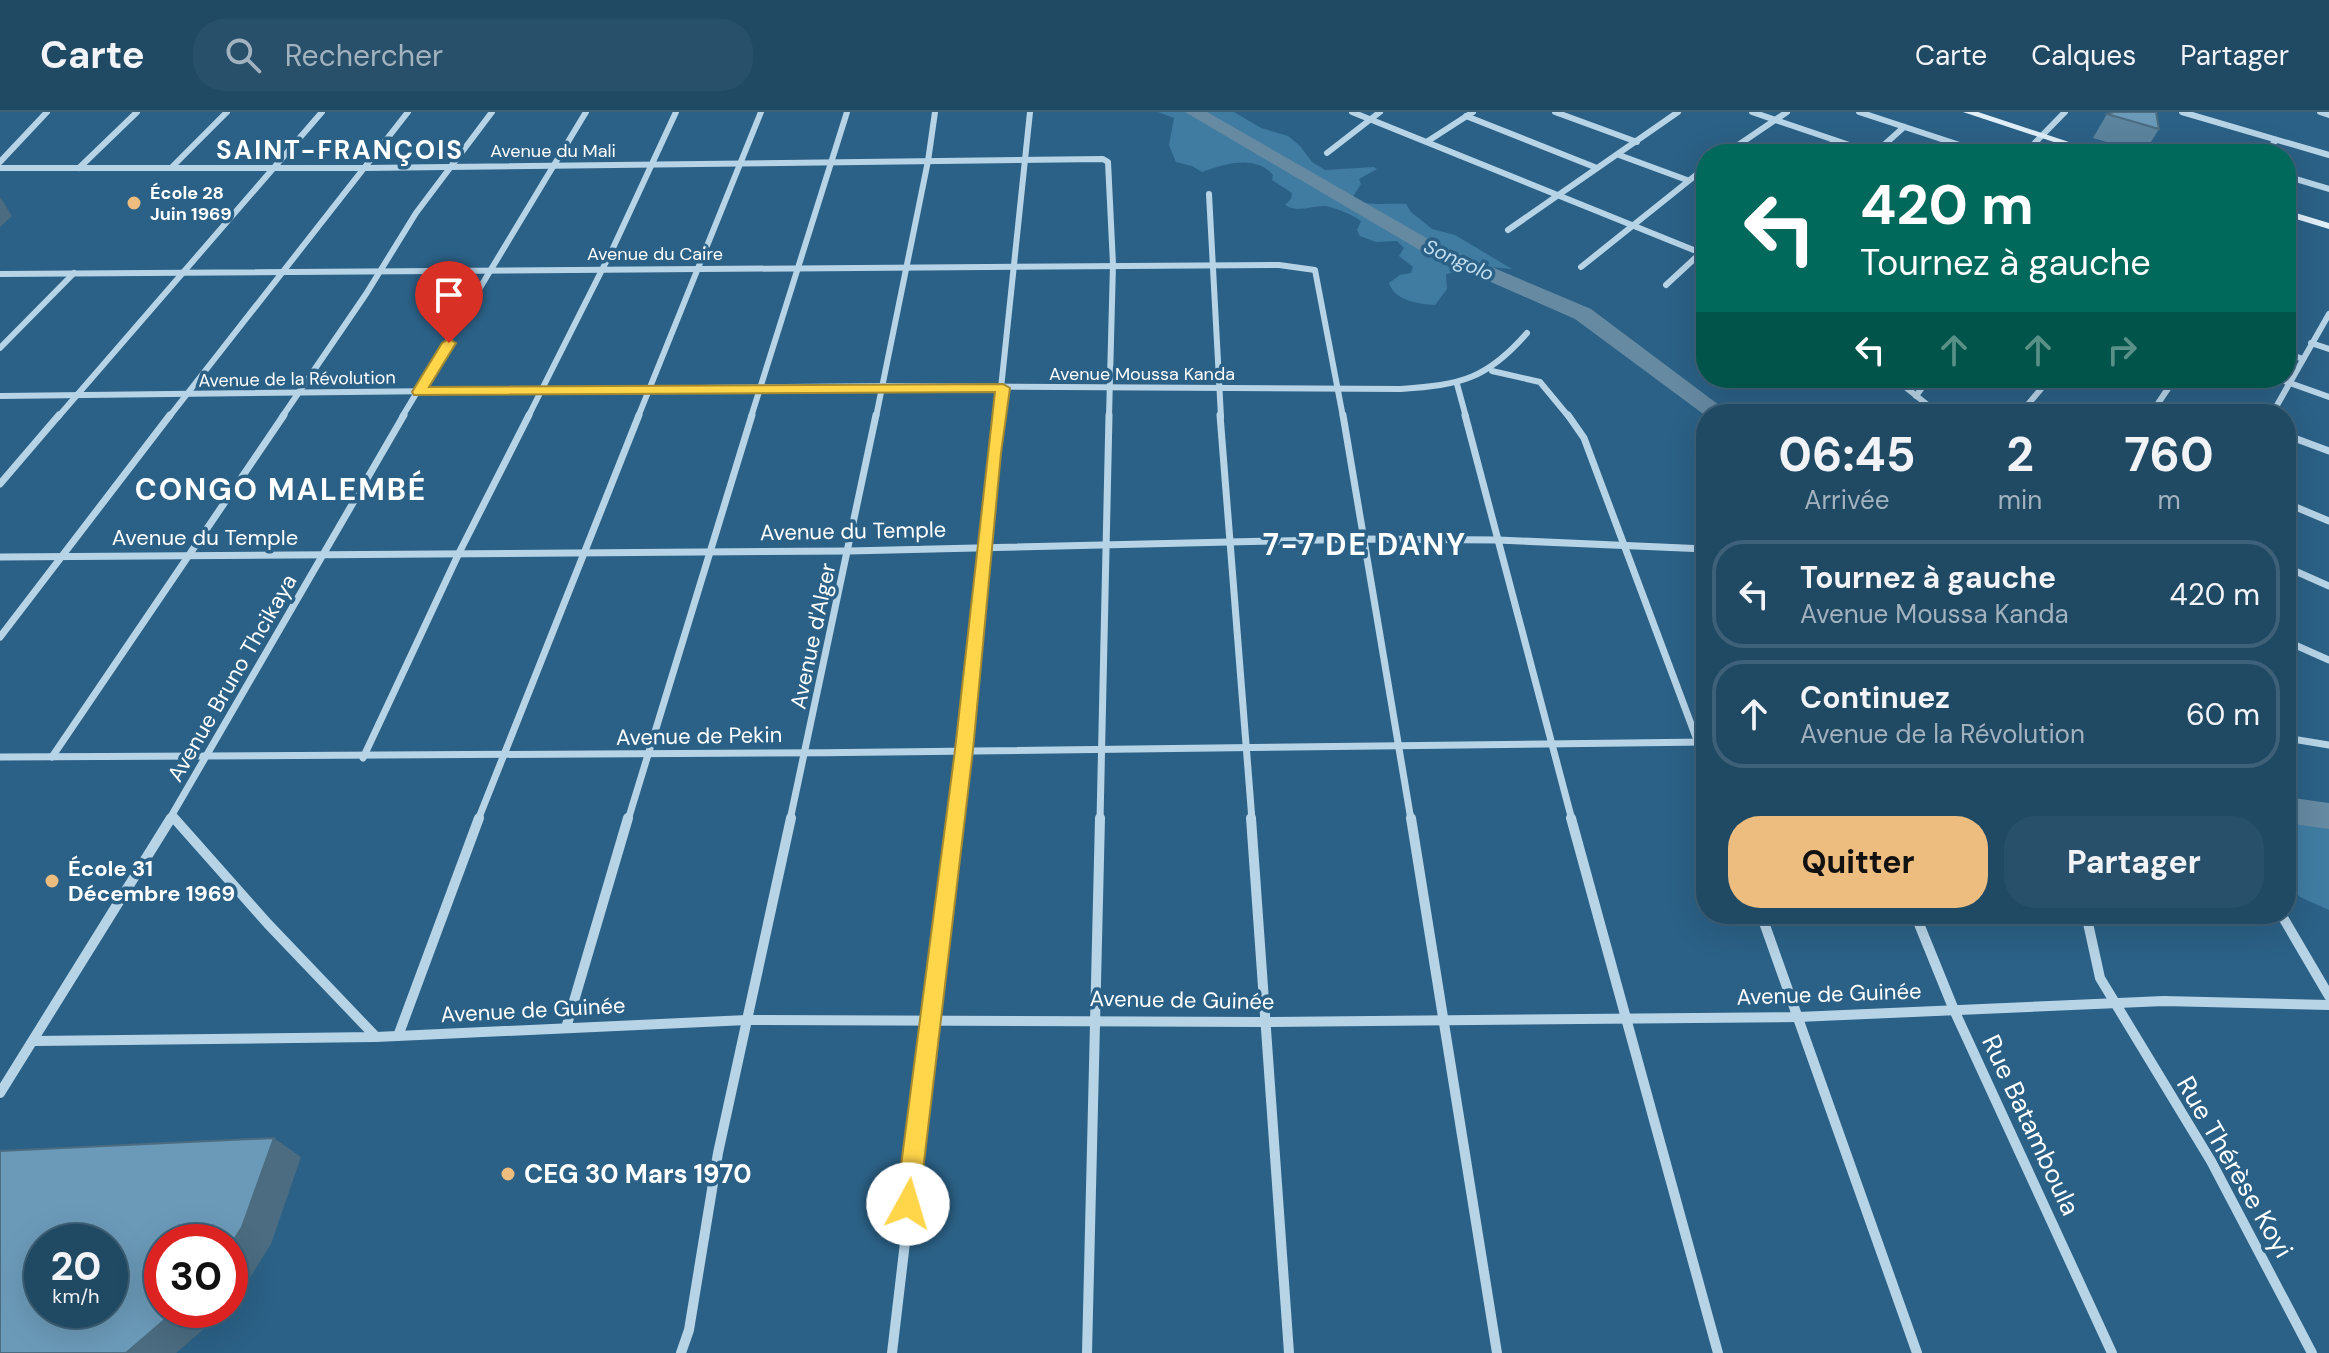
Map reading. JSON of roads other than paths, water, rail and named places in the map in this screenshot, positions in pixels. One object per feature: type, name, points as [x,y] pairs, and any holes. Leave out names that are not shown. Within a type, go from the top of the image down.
[{"type":"street","points":[[0,162],[47,112]]},
{"type":"street","points":[[78,168],[137,112]]},
{"type":"street","points":[[172,167],[227,112]]},
{"type":"street","points":[[0,484],[322,112]]},
{"type":"street","points":[[0,637],[281,271],[408,112]]},
{"type":"street","points":[[52,757],[450,166],[492,112]]},
{"type":"street","name":"Avenue Bruno Thcikaya","points":[[0,1093],[35,1041],[208,756],[586,112]]},
{"type":"street","points":[[363,758],[459,553],[676,112]]},
{"type":"street","points":[[398,1036],[502,757],[761,112]]},
{"type":"street","points":[[566,1028],[847,112]]},
{"type":"street","name":"Avenue d'Alger","points":[[681,1353],[689,1330],[718,1153],[849,551],[928,161],[935,112]]},
{"type":"street","points":[[892,1353],[964,750],[1030,112]]},
{"type":"street","points":[[1352,112],[1696,249]]},
{"type":"street","points":[[1327,153],[1380,112]]},
{"type":"street","points":[[1428,141],[1473,112]]},
{"type":"street","points":[[1555,112],[1637,142]]},
{"type":"street","points":[[1657,112],[1670,117]]},
{"type":"street","points":[[1508,230],[1678,112]]},
{"type":"street","points":[[1752,112],[1844,144]]},
{"type":"street","points":[[1740,144],[1787,112]]},
{"type":"street","points":[[1859,112],[1956,144]]},
{"type":"street","points":[[1968,112],[2069,144]]},
{"type":"street","points":[[2033,144],[2065,112]]},
{"type":"street","points":[[2182,112],[2290,144]]},
{"type":"street","points":[[2320,112],[2329,115]]},
{"type":"street","points":[[1466,116],[1597,168]]},
{"type":"street","points":[[1886,144],[1904,127]]},
{"type":"street","points":[[2273,144],[2276,140]]},
{"type":"street","points":[[1832,144],[1835,141]]},
{"type":"street","points":[[2296,146],[2329,155]]},
{"type":"street","points":[[1619,155],[1687,180]]},
{"type":"street","name":"Avenue du Mali","points":[[0,168],[365,168],[1106,160],[1113,264]]},
{"type":"street","points":[[1581,267],[1687,180],[1696,176]]},
{"type":"street","points":[[2296,179],[2329,189]]},
{"type":"street","points":[[1209,194],[1218,389],[1232,543],[1263,1022],[1289,1353]]},
{"type":"street","points":[[2296,216],[2329,226]]},
{"type":"street","points":[[1666,285],[1696,259]]},
{"type":"street","points":[[1087,1353],[1113,264]]},
{"type":"street","name":"Avenue du Caire","points":[[0,274],[907,265],[1212,264],[1310,267],[1315,270],[1336,388]]},
{"type":"street","points":[[0,348],[74,273]]},
{"type":"street","points":[[2296,372],[2329,314]]},
{"type":"street","points":[[1492,371],[1527,333]]},
{"type":"street","points":[[2311,343],[2329,349]]},
{"type":"street","points":[[2296,357],[2303,359]]},
{"type":"street","points":[[1492,371],[1534,379],[1552,393],[1584,438],[1696,726]]},
{"type":"street","name":"Avenue Moussa Kanda","points":[[882,386],[1401,389],[1457,384],[1492,371]]},
{"type":"street","points":[[1457,384],[1588,883],[1628,1018],[1718,1353]]},
{"type":"street","points":[[2296,385],[2329,397]]},
{"type":"street","name":"Avenue de la Révolution","points":[[0,396],[882,386]]},
{"type":"street","points":[[1336,388],[1445,1019],[1497,1353]]},
{"type":"street","points":[[1906,388],[1926,404]]},
{"type":"street","points":[[1916,396],[1922,388]]},
{"type":"street","points":[[2028,404],[2042,388]]},
{"type":"street","points":[[2296,439],[2329,451]]},
{"type":"street","points":[[2296,507],[2329,521]]},
{"type":"street","name":"Avenue du Temple","points":[[0,557],[849,551],[1362,539],[1498,540],[1696,548]]},
{"type":"street","points":[[2296,571],[2329,586]]},
{"type":"street","points":[[2296,645],[2329,660]]},
{"type":"street","points":[[2296,740],[2329,745]]},
{"type":"street","name":"Avenue de Pekin","points":[[0,757],[648,756],[807,751],[1246,750],[1696,742]]},
{"type":"street","points":[[172,816],[268,924],[376,1037]]},
{"type":"street","points":[[1765,924],[1917,1353]]},
{"type":"street","name":"Rue Batamboula","points":[[1919,924],[1954,1010],[2112,1353]]},
{"type":"street","name":"Rue Thérèse Koyi","points":[[2088,924],[2100,978],[2114,1005],[2211,1161],[2312,1353]]},
{"type":"street","points":[[2287,924],[2329,996]]},
{"type":"street","name":"Avenue de Guinée","points":[[35,1041],[376,1037],[747,1020],[1263,1022],[1798,1017],[2164,1001],[2329,1005]]},
{"type":"waterway","name":"Songolo","points":[[1194,112],[1430,248],[1583,314],[1705,404]]},
{"type":"waterway","name":"Songolo","points":[[2296,811],[2329,816]]},
{"type":"place","name":"École 28 Juin 1969","points":[[134,203]]},
{"type":"place","name":"École 31 Décembre 1969","points":[[52,881]]},
{"type":"place","name":"CEG 30 Mars 1970","points":[[508,1174]]},
{"type":"district","name":"SAINT-FRANÇOIS","points":[[340,150]]},
{"type":"district","name":"CONGO MALEMBÉ","points":[[281,489]]},
{"type":"district","name":"7-7 DE DANY","points":[[1365,544]]}]
